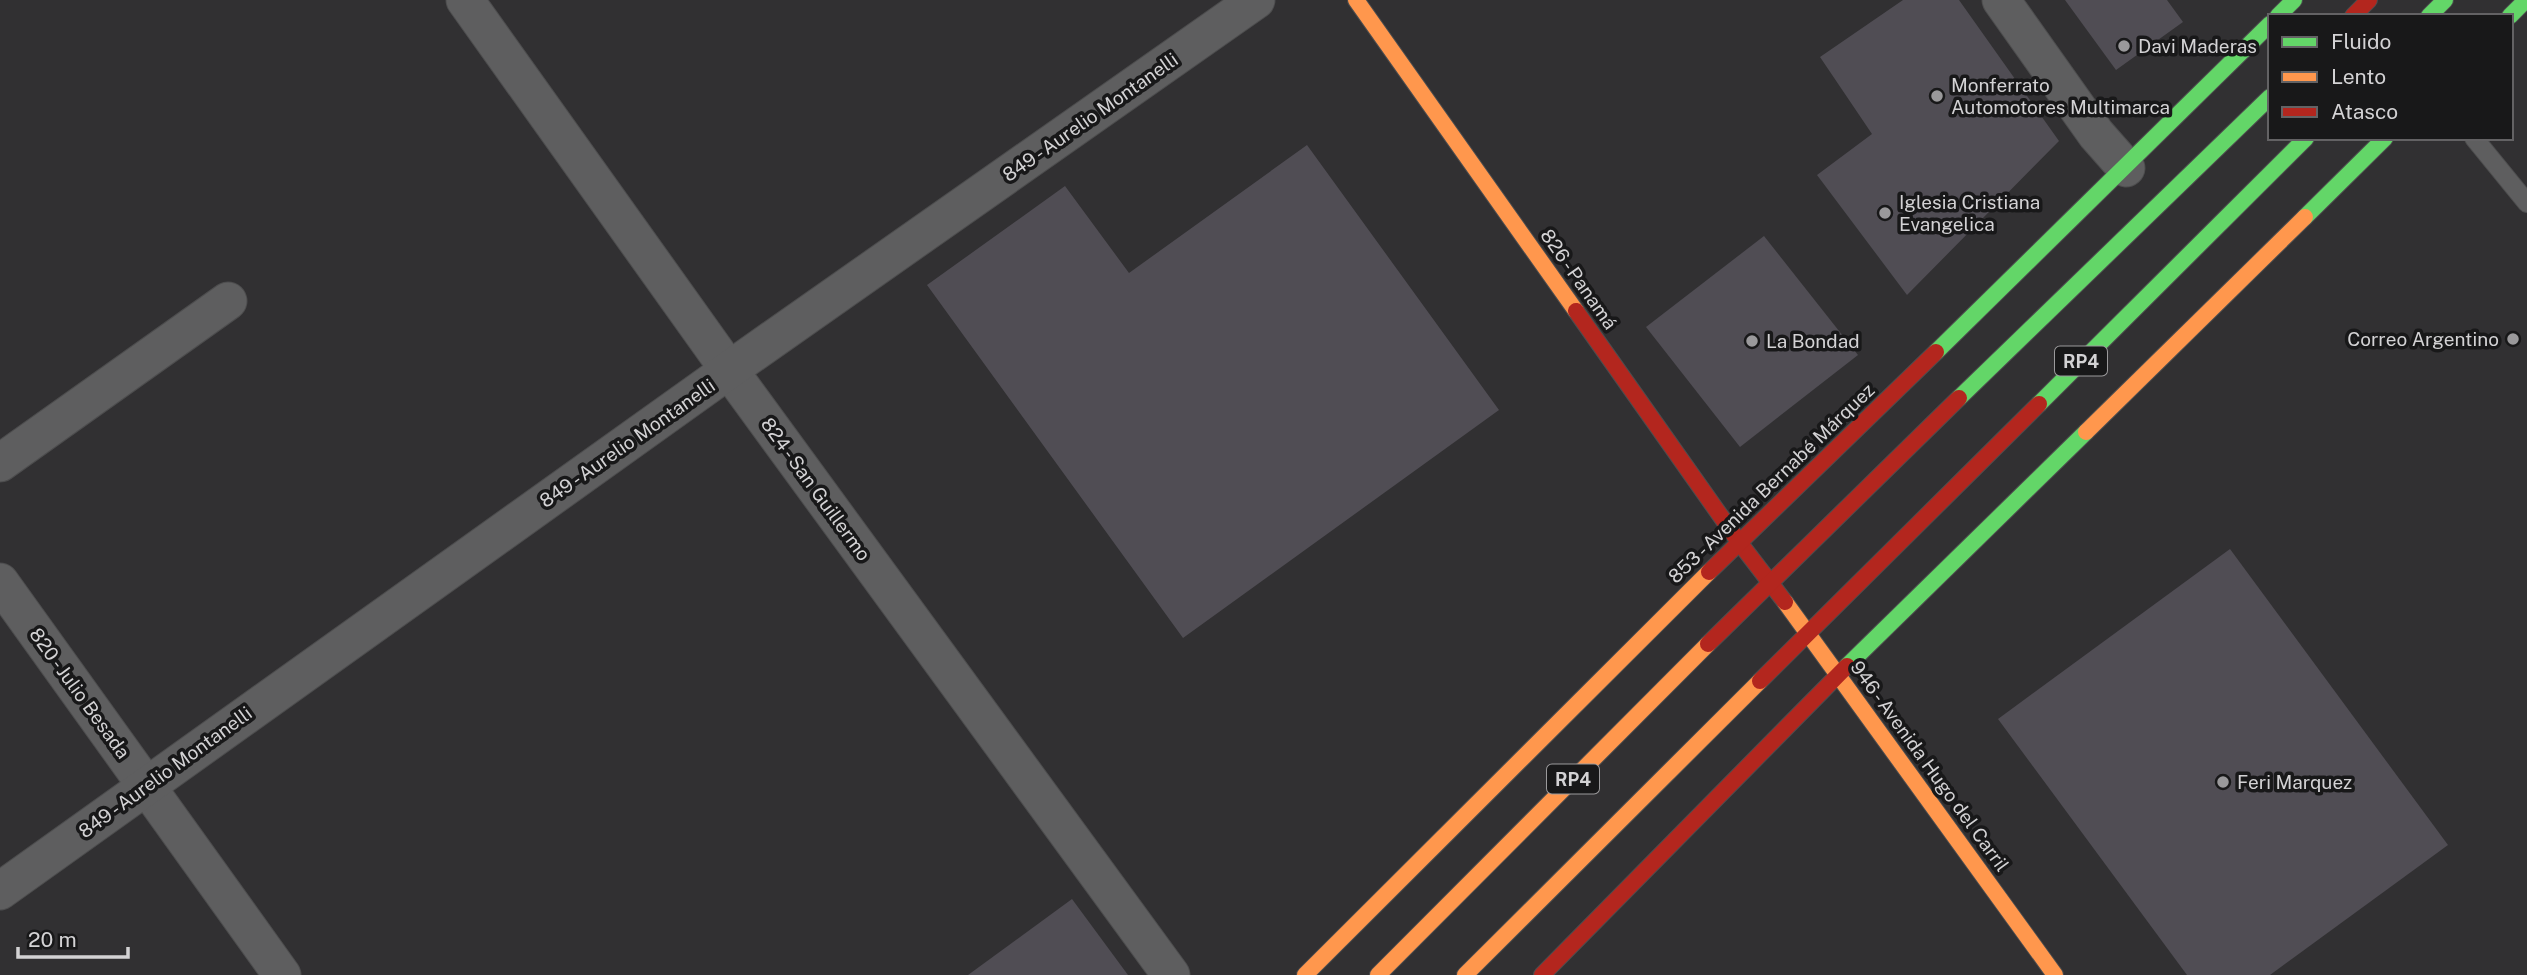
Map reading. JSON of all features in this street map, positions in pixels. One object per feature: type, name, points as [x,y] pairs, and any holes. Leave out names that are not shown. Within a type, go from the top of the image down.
[{"type":"street","name":"824 - San Guillermo","points":[[465,0],[729,370],[1171,975]]},
{"type":"street","name":"849 - Aurelio Montanelli","points":[[0,891],[729,370],[1256,0]]},
{"type":"street","name":"826 - Panamá","points":[[1356,0],[1769,583]]},
{"type":"street","points":[[2001,0],[2096,134],[2126,168]]},
{"type":"street","points":[[2280,14],[2294,0]]},
{"type":"street","points":[[2355,14],[2369,0]]},
{"type":"street","points":[[2431,14],[2445,0]]},
{"type":"street","points":[[2512,14],[2526,0]]},
{"type":"street","name":"853 - Avenida Bernabé Márquez","points":[[1305,975],[1739,542],[2126,168],[2268,26]]},
{"type":"street","name":"RP4","points":[[1378,975],[1769,583],[2268,99]]},
{"type":"street","name":"RP4","points":[[1465,975],[2304,140]]},
{"type":"street","points":[[1542,975],[1839,674],[2383,140]]},
{"type":"street","points":[[0,463],[228,301]]},
{"type":"street","name":"820 - Julio Besada","points":[[0,582],[282,975]]},
{"type":"street","name":"946 - Avenida Hugo del Carril","points":[[1769,583],[1808,631],[2055,975]]},
{"type":"lane","points":[[2476,140],[2527,203]]},
{"type":"building","name":"Monferrato Automotores Multimarca","points":[[1903,0],[1959,0],[2059,141],[1907,295],[1817,175],[1872,134],[1820,57]]},
{"type":"building","name":"Davi Maderas","points":[[2065,0],[2167,0],[2183,22],[2116,70]]},
{"type":"building","points":[[1307,145],[1499,410],[1183,638],[927,285],[1065,186],[1129,273]]},
{"type":"building","name":"La Bondad","points":[[1764,236],[1858,355],[1740,447],[1646,327]]},
{"type":"building","name":"Feri Marquez","points":[[2230,549],[2448,845],[2270,975],[2187,975],[1998,719]]},
{"type":"building","points":[[1072,899],[1128,975],[968,975]]},
{"type":"traffic: fast","points":[[2280,14],[2294,0]]},
{"type":"traffic: fast","points":[[2431,14],[2445,0]]},
{"type":"traffic: fast","points":[[2512,14],[2526,0]]},
{"type":"traffic: fast","points":[[1936,352],[2268,26]]},
{"type":"traffic: fast","points":[[1959,398],[2268,99]]},
{"type":"traffic: fast","points":[[2039,404],[2304,140]]},
{"type":"traffic: fast","points":[[2305,217],[2383,140]]},
{"type":"traffic: fast","points":[[1847,666],[2086,432]]},
{"type":"traffic: slow","points":[[1356,0],[1576,311]]},
{"type":"traffic: slow","points":[[2086,432],[2305,217]]},
{"type":"traffic: slow","points":[[1305,975],[1709,572]]},
{"type":"traffic: slow","points":[[1785,602],[2055,975]]},
{"type":"traffic: slow","points":[[1378,975],[1708,644]]},
{"type":"traffic: slow","points":[[1465,975],[1760,681]]},
{"type":"traffic: jam","points":[[2355,14],[2369,0]]},
{"type":"traffic: jam","points":[[1576,311],[1739,542],[1785,602]]},
{"type":"traffic: jam","points":[[1709,572],[1936,352]]},
{"type":"traffic: jam","points":[[1708,644],[1959,398]]},
{"type":"traffic: jam","points":[[1760,681],[2039,404]]},
{"type":"traffic: jam","points":[[1542,975],[1847,666]]},
{"type":"place","name":"Davi Maderas","points":[[2124,46]]},
{"type":"place","name":"Monferrato Automotores Multimarca","points":[[1937,96]]},
{"type":"place","name":"Iglesia Cristiana Evangelica","points":[[1885,213]]},
{"type":"place","name":"Correo Argentino","points":[[2513,339]]},
{"type":"place","name":"La Bondad","points":[[1752,341]]},
{"type":"place","name":"Feri Marquez","points":[[2223,782]]}]
